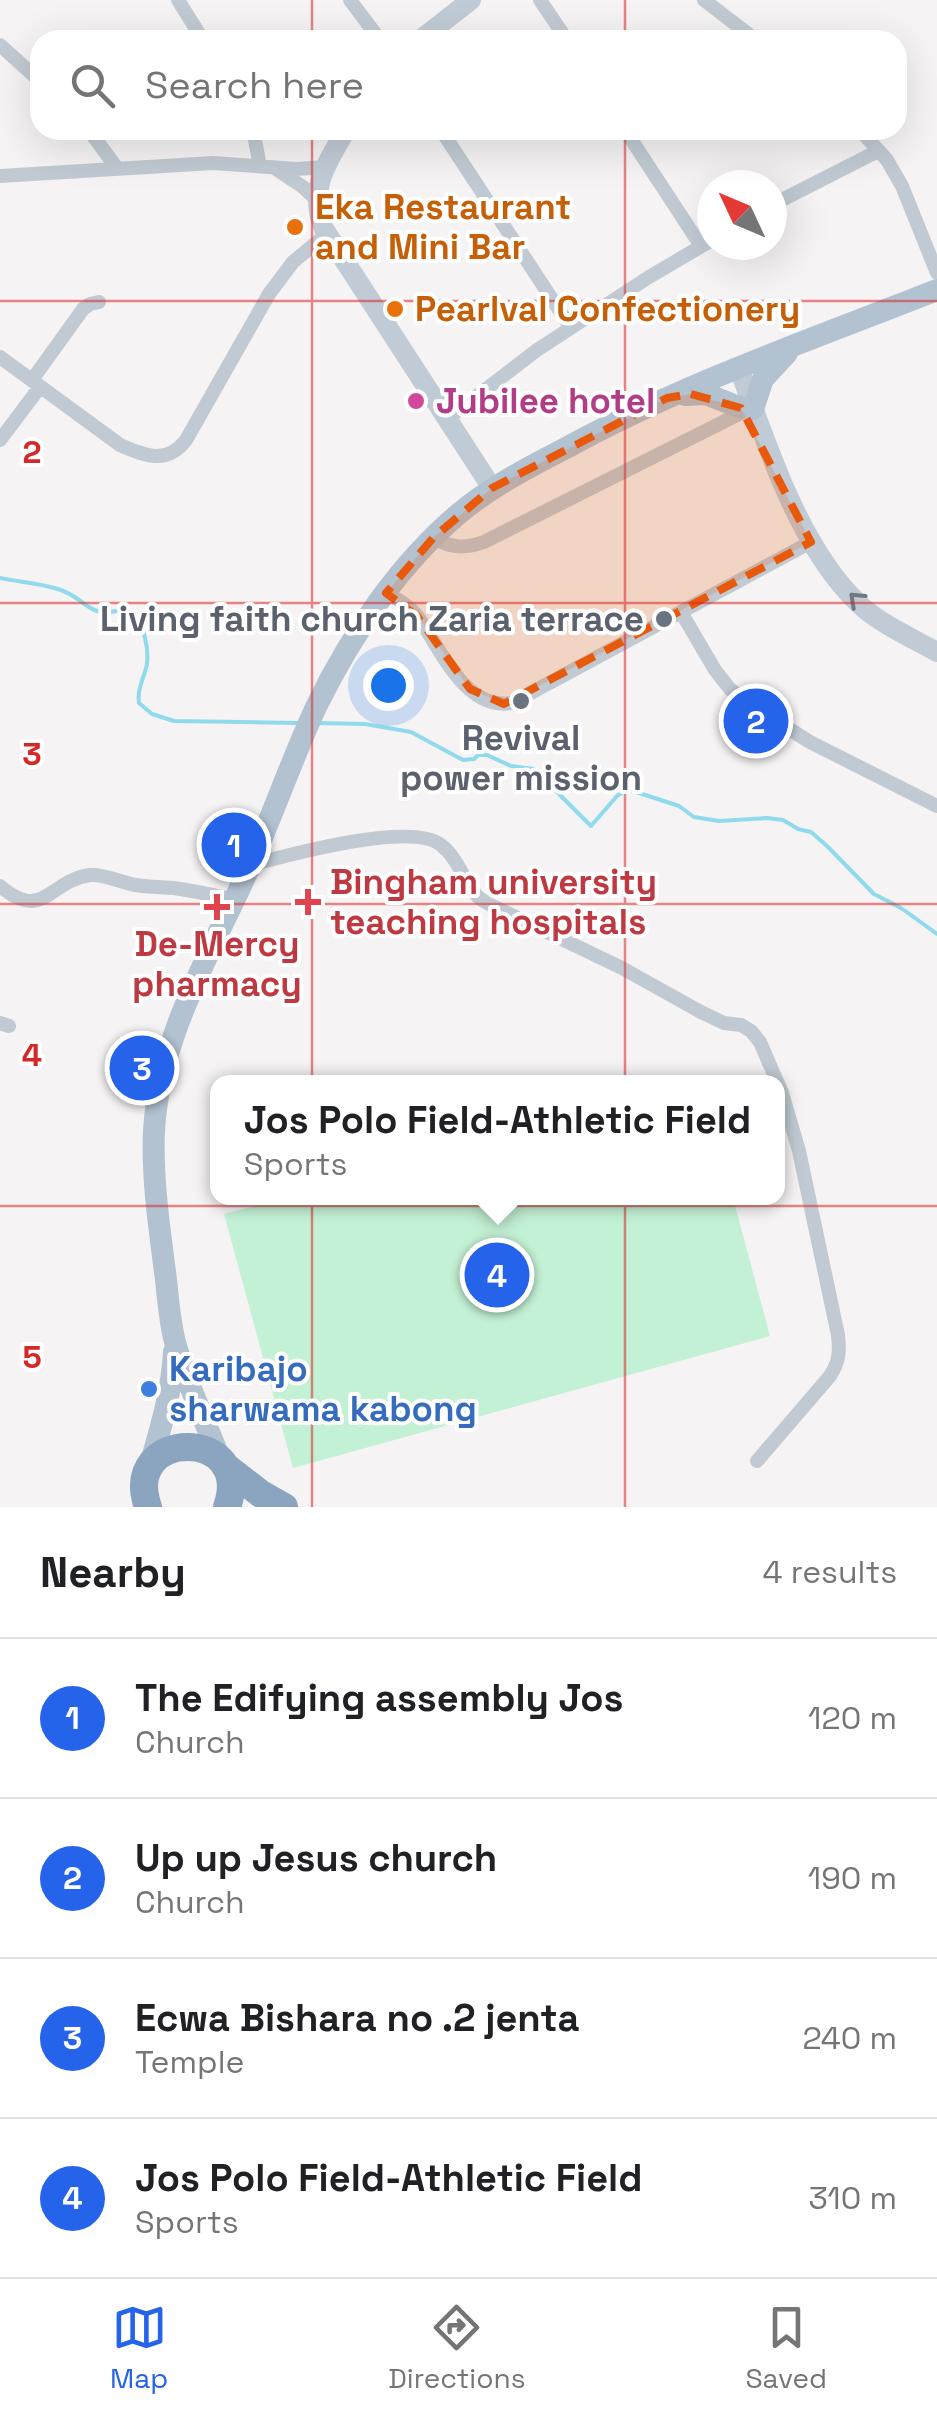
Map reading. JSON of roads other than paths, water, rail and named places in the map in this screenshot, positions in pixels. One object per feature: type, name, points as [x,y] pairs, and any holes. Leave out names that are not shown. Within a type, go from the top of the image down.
[{"type":"highway","points":[[125,1507],[161,1454],[187,1445],[205,1449],[284,1507]]},
{"type":"highway","points":[[222,1463],[230,1478],[227,1507]]},
{"type":"highway","points":[[147,1472],[144,1494],[148,1507]]},
{"type":"main road","points":[[147,1472],[173,1368],[174,1338],[156,1204],[154,1131],[163,1070],[186,1006],[318,704],[386,593],[432,538],[492,488],[666,398],[937,290]]},
{"type":"main road","points":[[666,398],[706,394],[746,410],[763,379],[794,346]]},
{"type":"main road","points":[[174,1338],[222,1463]]},
{"type":"street","points":[[178,0],[197,30]]},
{"type":"street","points":[[350,0],[372,30]]},
{"type":"street","points":[[433,30],[471,0]]},
{"type":"street","points":[[540,0],[560,30]]},
{"type":"street","points":[[704,0],[743,30]]},
{"type":"street","points":[[0,44],[30,72]]},
{"type":"street","points":[[96,140],[116,167]]},
{"type":"street","points":[[257,140],[266,166],[304,187],[317,200]]},
{"type":"street","points":[[340,140],[317,187],[319,216],[492,488]]},
{"type":"street","points":[[448,140],[570,328]]},
{"type":"street","points":[[632,140],[697,229]]},
{"type":"street","points":[[869,140],[902,186],[937,273]]},
{"type":"street","points":[[787,197],[878,150]]},
{"type":"street","points":[[0,176],[213,163],[298,169],[325,166]]},
{"type":"street","points":[[0,357],[120,445],[157,456],[172,454],[186,440],[280,278],[327,234]]},
{"type":"street","points":[[447,418],[537,350],[697,249]]},
{"type":"street","points":[[0,440],[83,308],[98,302]]},
{"type":"street","points":[[731,371],[746,410],[812,542],[843,588],[884,622],[937,652]]},
{"type":"street","points":[[432,538],[460,548],[484,542],[746,410]]},
{"type":"street","points":[[386,593],[417,616],[444,660],[470,689],[504,704],[812,542]]},
{"type":"street","points":[[681,612],[715,670],[745,701],[810,742],[937,806]]},
{"type":"street","points":[[250,865],[320,846],[409,835],[438,841],[478,896],[497,908],[622,968],[698,1011],[751,1031],[775,1075]]},
{"type":"street","points":[[0,886],[15,898],[32,902],[78,879],[103,876],[234,900]]},
{"type":"street","points":[[757,1461],[830,1376],[840,1352],[785,1103]]},
{"type":"waterway","points":[[0,578],[58,589],[94,610],[126,609],[138,616],[147,658],[139,703],[152,714],[174,721],[297,723]]},
{"type":"waterway","points":[[317,723],[365,724],[411,732],[463,760],[487,755],[511,766],[534,769],[591,826],[627,789],[679,806],[694,817],[719,821],[783,820],[811,832],[874,894],[937,934]]},
{"type":"place","name":"Eka Restaurant and Mini Bar","points":[[295,227]]},
{"type":"place","name":"Pearlval Confectionery","points":[[395,309]]},
{"type":"place","name":"Jubilee hotel","points":[[416,401]]},
{"type":"place","name":"Living faith church Zaria terrace","points":[[664,619]]},
{"type":"place","name":"Revival power mission","points":[[521,701]]},
{"type":"place","name":"Up up Jesus church","points":[[756,721]]},
{"type":"place","name":"The Edifying assembly Jos","points":[[234,845]]},
{"type":"place","name":"Bingham university teaching hospitals","points":[[308,902]]},
{"type":"place","name":"De-Mercy pharmacy","points":[[217,907]]},
{"type":"place","name":"Ecwa Bishara no .2 jenta","points":[[142,1068]]},
{"type":"place","name":"Jos Polo Field-Athletic Field","points":[[497,1275]]},
{"type":"place","name":"Karibajo sharwama kabong","points":[[149,1389]]}]
